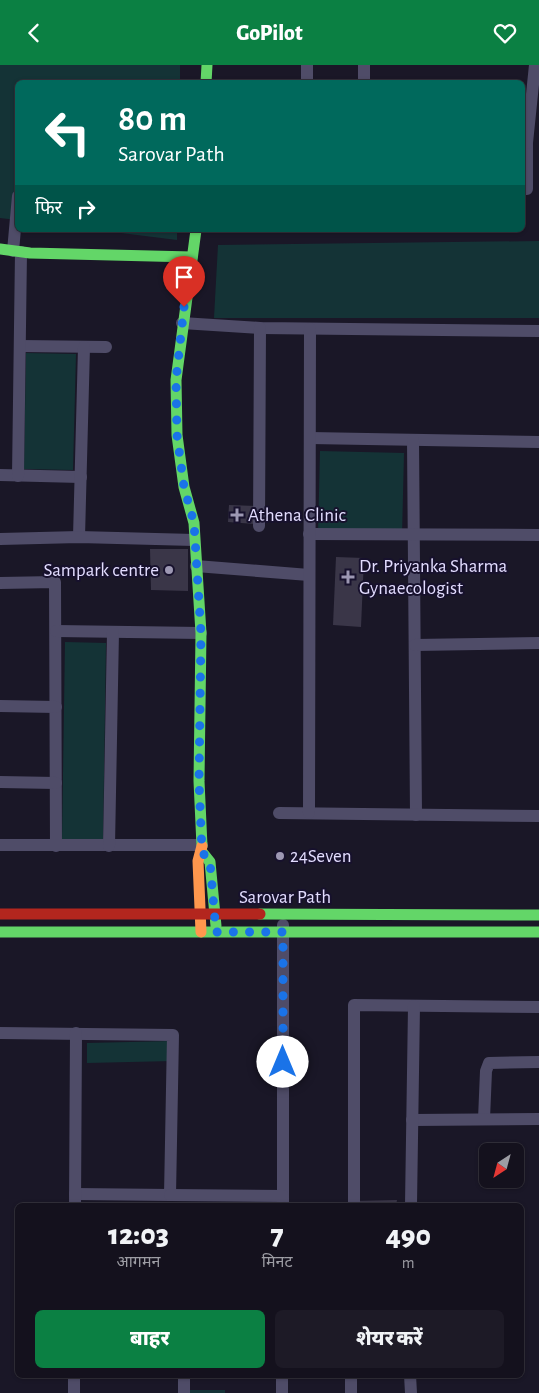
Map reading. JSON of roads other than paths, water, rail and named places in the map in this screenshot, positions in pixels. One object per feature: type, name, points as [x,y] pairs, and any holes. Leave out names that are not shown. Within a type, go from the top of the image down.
[{"type":"main road","points":[[206,65],[206,80]]},
{"type":"main road","points":[[196,232],[182,323],[176,380],[177,435],[184,487],[194,523],[201,633],[199,781],[202,849],[198,861],[202,932]]},
{"type":"main road","points":[[11,250],[192,257]]},
{"type":"main road","points":[[202,849],[210,862],[216,932]]},
{"type":"main road","name":"Sarovar Path","points":[[0,914],[539,915]]},
{"type":"main road","name":"Sarovar Path","points":[[0,932],[539,932]]},
{"type":"street","points":[[307,65],[307,80]]},
{"type":"street","points":[[364,65],[364,80]]},
{"type":"street","points":[[525,189],[527,189],[525,143],[535,65]]},
{"type":"street","points":[[15,219],[11,250],[20,346],[18,476]]},
{"type":"street","points":[[182,323],[260,328],[539,331]]},
{"type":"street","points":[[259,526],[260,328]]},
{"type":"street","points":[[309,813],[310,329]]},
{"type":"street","points":[[20,346],[106,347]]},
{"type":"street","points":[[79,537],[84,347]]},
{"type":"street","points":[[310,438],[539,443]]},
{"type":"street","points":[[413,440],[416,815]]},
{"type":"street","points":[[0,475],[81,477]]},
{"type":"street","points":[[309,534],[414,536],[539,535]]},
{"type":"street","points":[[0,539],[79,537],[194,540]]},
{"type":"street","points":[[196,566],[309,575]]},
{"type":"street","points":[[0,583],[55,582],[56,846]]},
{"type":"street","points":[[56,631],[201,633]]},
{"type":"street","points":[[109,846],[113,632]]},
{"type":"street","points":[[415,645],[539,643]]},
{"type":"street","points":[[0,706],[56,707]]},
{"type":"street","points":[[0,782],[56,783]]},
{"type":"street","points":[[279,813],[539,817]]},
{"type":"street","points":[[0,845],[202,849]]},
{"type":"street","points":[[76,1033],[75,1199],[170,1195],[283,1201],[283,915]]},
{"type":"street","points":[[354,1203],[354,1005],[539,1007]]},
{"type":"street","points":[[411,1203],[414,1006]]},
{"type":"street","points":[[0,1033],[173,1035],[170,1195]]},
{"type":"street","points":[[484,1119],[486,1071],[489,1063],[539,1062]]},
{"type":"street","points":[[412,1120],[539,1119]]},
{"type":"street","points":[[74,1378],[74,1393]]},
{"type":"street","points":[[184,1378],[184,1393]]},
{"type":"street","points":[[282,1378],[282,1393]]},
{"type":"street","points":[[351,1378],[351,1393]]},
{"type":"street","points":[[410,1378],[410,1393]]},
{"type":"place","name":"Athena Clinic","points":[[237,515]]},
{"type":"place","name":"Sampark centre","points":[[169,570]]},
{"type":"place","name":"Dr. Priyanka Sharma Gynaecologist","points":[[348,577]]},
{"type":"place","name":"24Seven","points":[[280,856]]}]
